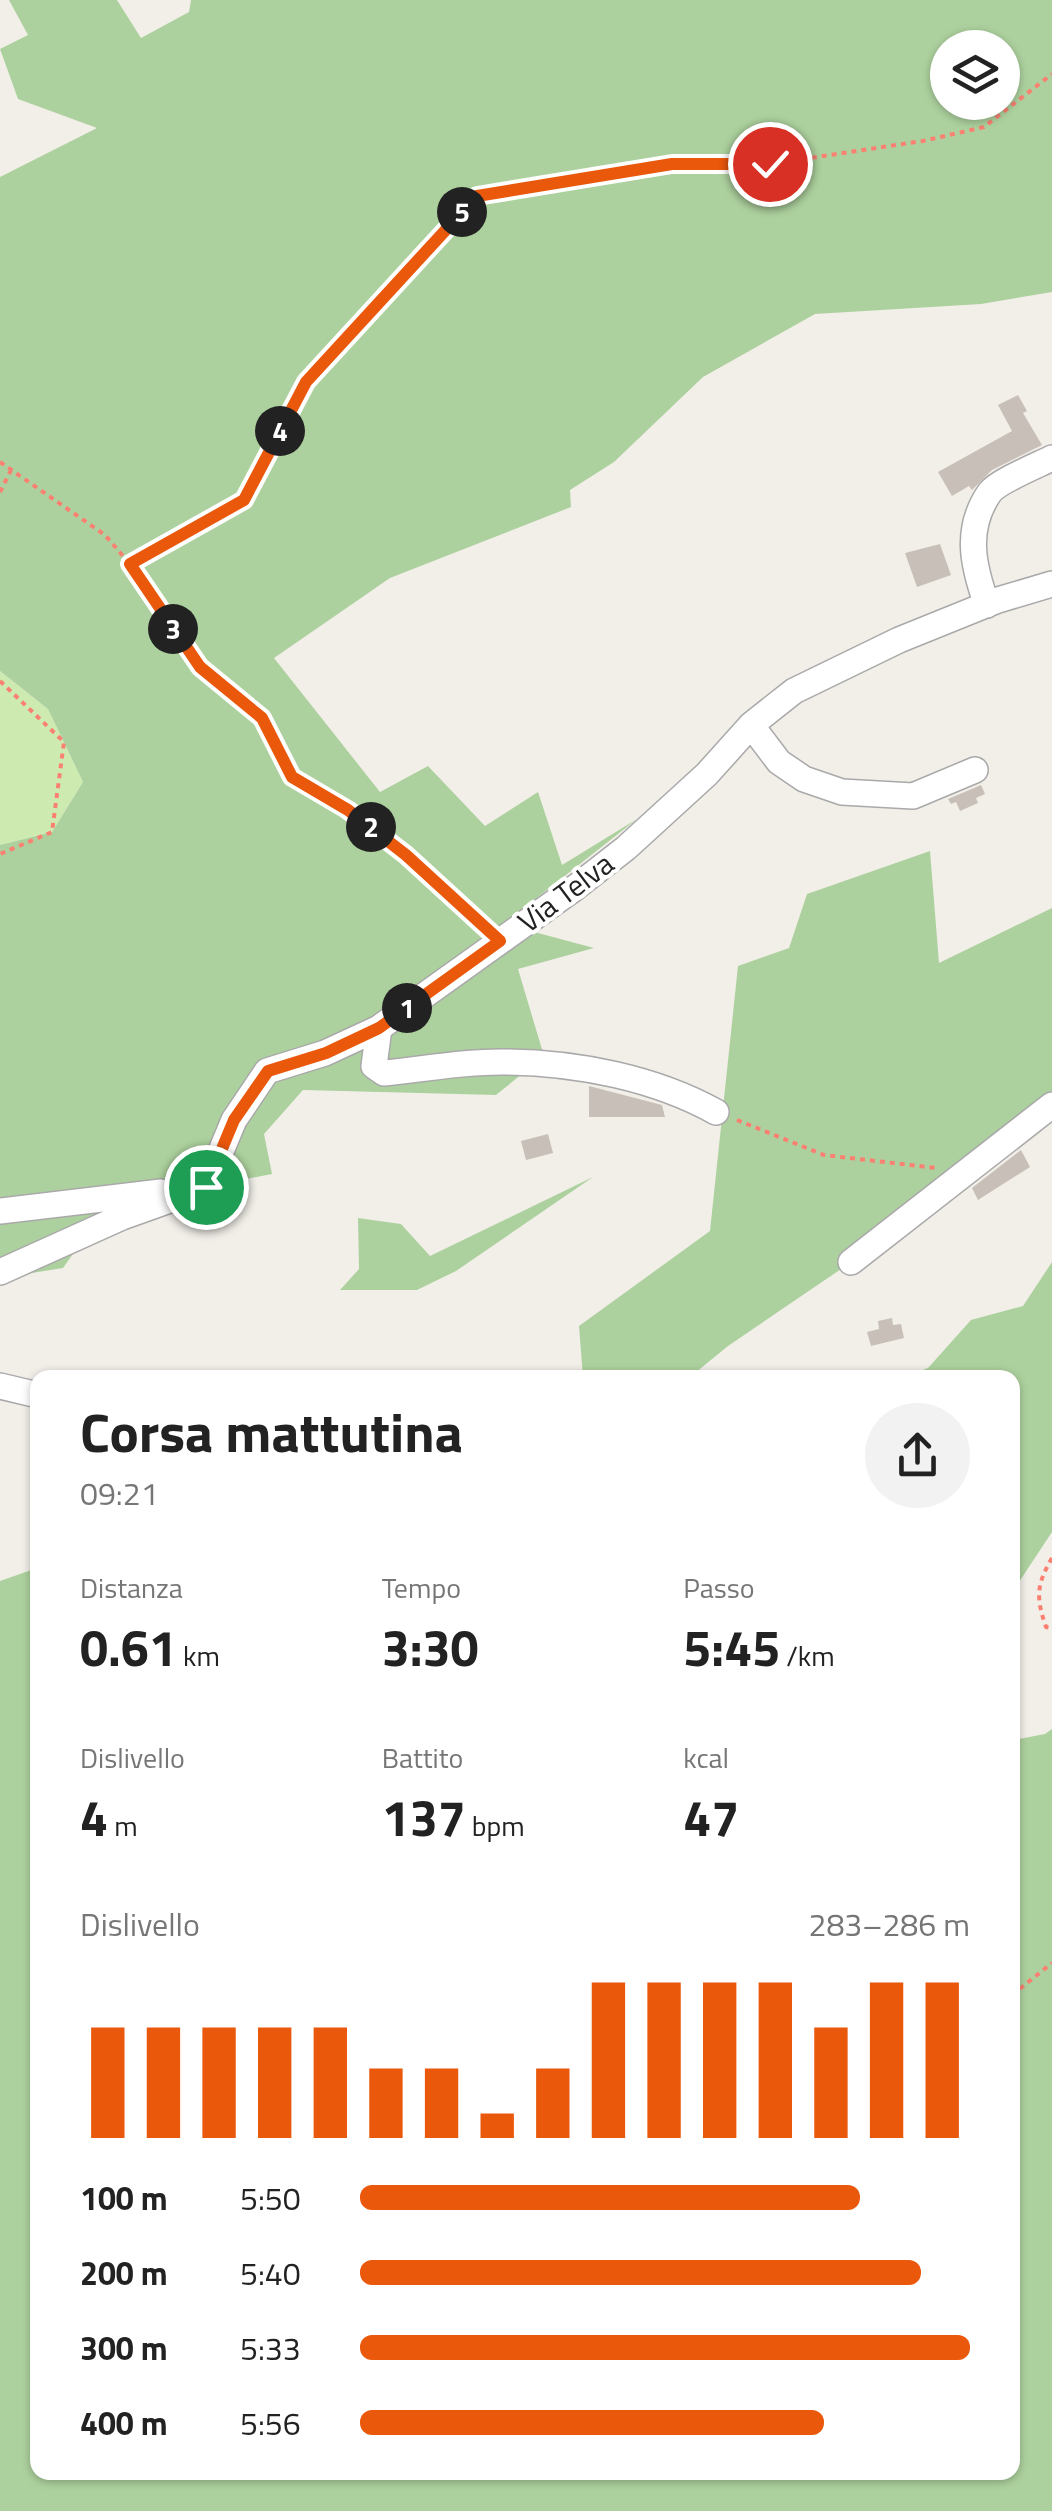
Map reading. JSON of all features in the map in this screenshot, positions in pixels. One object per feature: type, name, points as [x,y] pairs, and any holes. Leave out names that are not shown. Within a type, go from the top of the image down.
[{"type":"street","points":[[987,604],[974,567],[971,540],[991,490],[1052,458]]},
{"type":"street","name":"Via Telva","points":[[206,1187],[234,1120],[268,1071],[326,1053],[379,1028],[500,941],[626,848],[707,774],[751,725],[794,691],[899,640],[987,604],[1052,584]]},
{"type":"street","points":[[751,725],[779,762],[804,780],[842,792],[913,796],[975,770]]},
{"type":"street","points":[[379,1028],[374,1066],[384,1073],[506,1062],[590,1070],[680,1092],[716,1112]]},
{"type":"street","points":[[851,1262],[1052,1105]]},
{"type":"street","points":[[0,1211],[206,1187]]},
{"type":"street","points":[[0,1272],[122,1217],[206,1187]]},
{"type":"street","points":[[0,1386],[30,1393]]},
{"type":"path","points":[[130,564],[244,500],[306,382],[477,196],[672,164],[770,164],[923,142],[984,127],[1052,74]]},
{"type":"path","points":[[0,462],[105,535],[130,564],[200,667],[262,718],[292,777],[348,810],[392,843],[500,941]]},
{"type":"path","points":[[0,492],[11,470]]},
{"type":"path","points":[[0,681],[64,742],[52,832],[0,854]]},
{"type":"path","points":[[716,1112],[824,1155],[949,1169],[956,1178]]},
{"type":"path","points":[[1052,1558],[1038,1581],[1036,1600],[1046,1627],[1052,1628]]},
{"type":"path","points":[[1020,1989],[1052,1963]]},
{"type":"green space","points":[[9,0],[117,0],[141,38],[189,12],[191,0],[1052,0],[1052,292],[981,304],[815,314],[703,377],[614,462],[570,490],[571,507],[390,578],[274,658],[380,792],[428,766],[485,826],[538,792],[562,865],[637,819],[504,924],[594,948],[518,969],[544,1056],[496,1095],[303,1090],[264,1134],[272,1174],[107,1206],[63,1268],[13,1276],[0,1274],[0,845],[52,832],[83,782],[48,709],[0,671],[0,177],[97,128],[18,99],[0,49],[28,35]]},
{"type":"green space","points":[[0,671],[48,709],[83,782],[52,832],[0,845]]},
{"type":"green space","points":[[930,851],[939,963],[1052,908],[1052,1106],[894,1233],[699,1370],[582,1370],[579,1326],[710,1231],[738,966],[789,948],[807,894]]},
{"type":"green space","points":[[593,1177],[456,1271],[417,1290],[340,1290],[359,1269],[358,1218],[401,1224],[430,1256]]},
{"type":"green space","points":[[1052,1262],[1052,1532],[1020,1580],[1020,1370],[923,1370],[971,1320],[1023,1306]]},
{"type":"green space","points":[[30,1570],[30,2480],[1020,2480],[1020,1739],[1052,1729],[1052,2511],[0,2511],[0,1581]]},
{"type":"building","points":[[1018,395],[1027,411],[1023,413],[1042,445],[992,470],[972,490],[969,486],[952,496],[938,472],[1012,431],[998,405]]},
{"type":"building","points":[[940,544],[951,575],[917,587],[905,553]]},
{"type":"building","points":[[981,785],[985,794],[976,798],[978,803],[960,811],[956,802],[951,804],[948,799]]},
{"type":"building","points":[[589,1086],[662,1105],[665,1117],[589,1117]]},
{"type":"building","points":[[548,1134],[553,1153],[526,1160],[521,1141]]},
{"type":"building","points":[[1021,1150],[1030,1167],[978,1200],[972,1188]]},
{"type":"building","points":[[892,1318],[893,1325],[901,1324],[904,1338],[871,1346],[867,1332],[879,1329],[878,1321]]},
{"type":"route","points":[[206,1187],[234,1120],[268,1071],[326,1053],[379,1028],[500,941],[406,855],[348,810],[292,777],[262,718],[200,667],[130,564],[244,500],[306,382],[477,196],[672,164],[770,164]]}]
